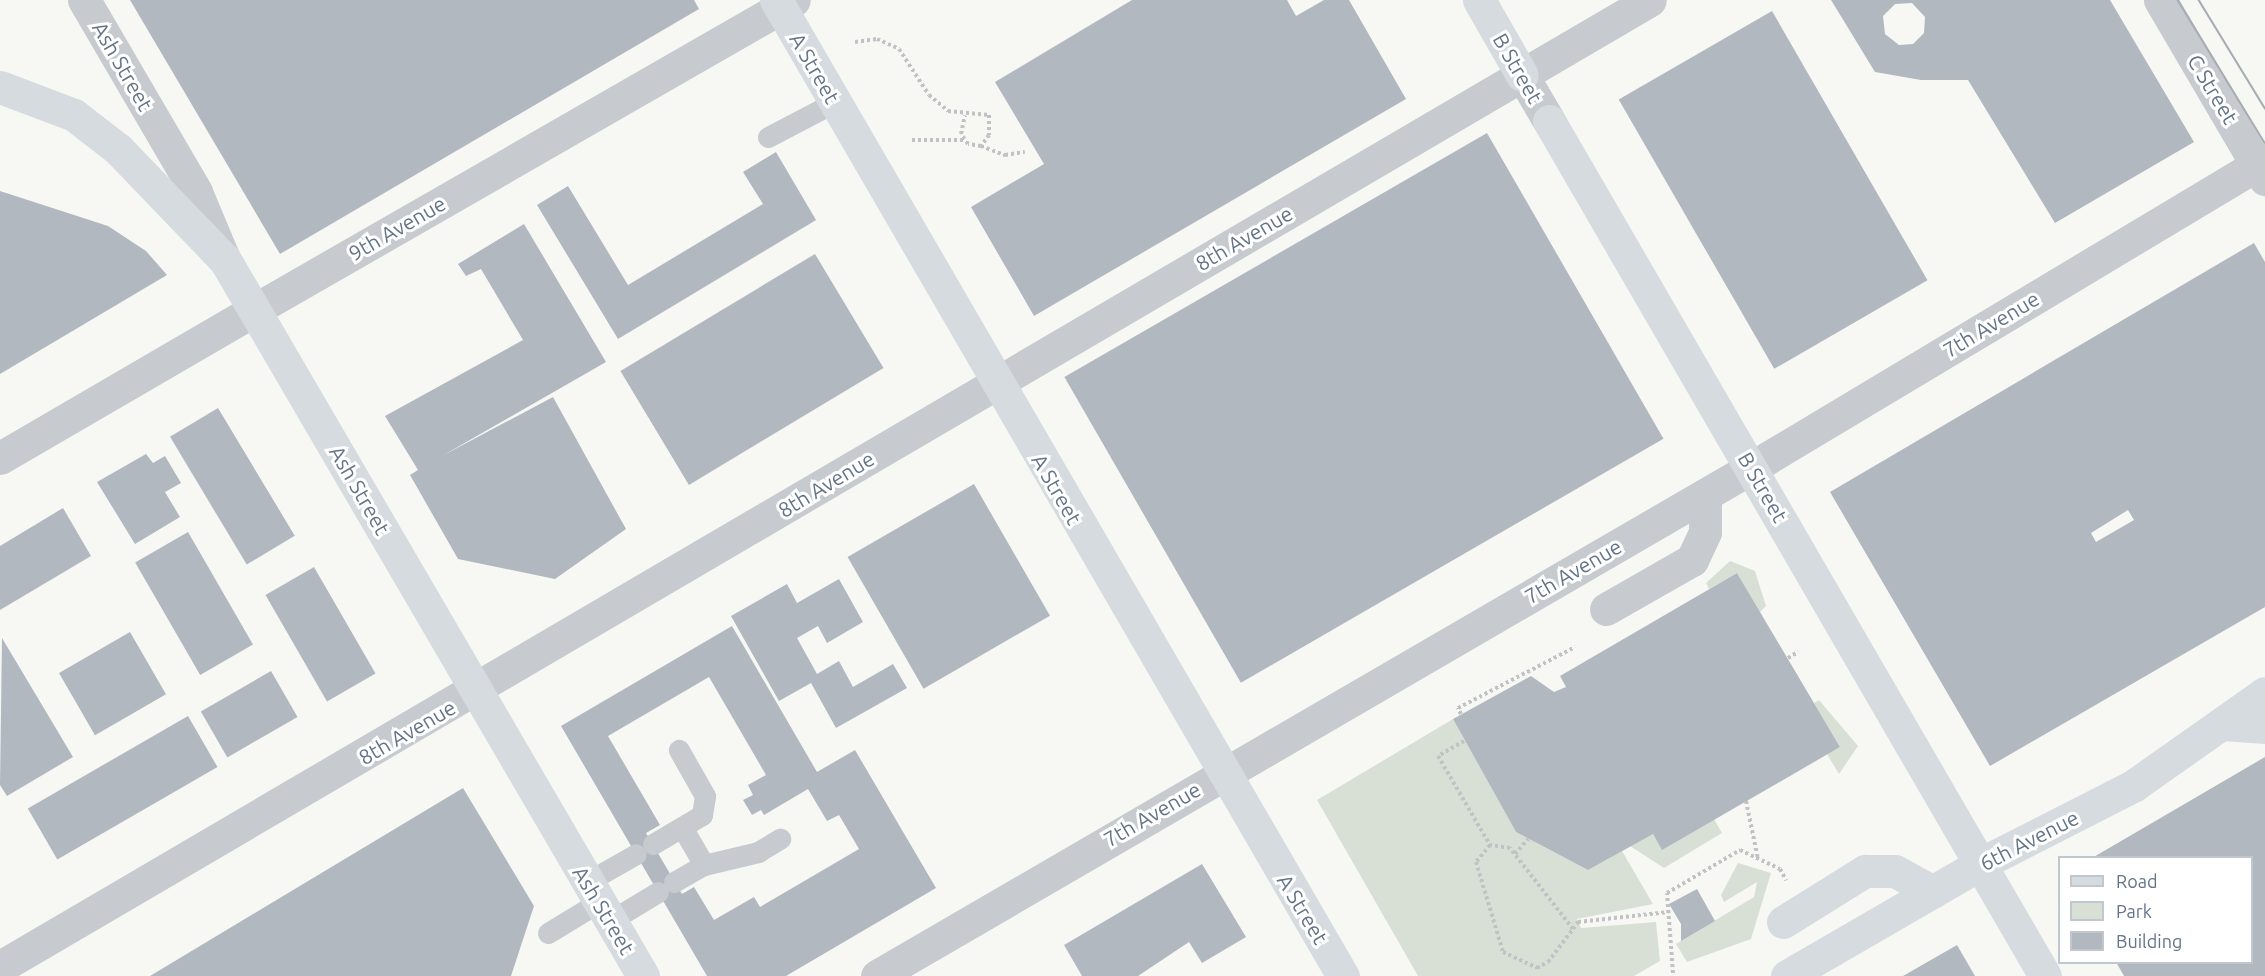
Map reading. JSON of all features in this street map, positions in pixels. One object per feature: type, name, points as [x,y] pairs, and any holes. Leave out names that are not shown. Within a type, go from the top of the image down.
[{"type":"main road","name":"B Street","points":[[1479,0],[1522,75]]},
{"type":"main road","name":"A Street","points":[[784,3],[835,102],[995,384],[1342,976]]},
{"type":"main road","points":[[0,87],[74,115],[118,149],[225,260]]},
{"type":"main road","name":"B Street","points":[[1549,121],[2045,976]]},
{"type":"main road","name":"Ash Street","points":[[225,260],[256,309],[476,692],[643,976]]},
{"type":"main road","name":"6th Avenue","points":[[1787,976],[1980,864],[2133,786],[2265,693]]},
{"type":"main road","points":[[2223,724],[2265,727]]},
{"type":"main road","points":[[1783,922],[1865,871],[1895,871],[1933,892]]},
{"type":"street","name":"Ash Street","points":[[84,0],[196,192],[225,260]]},
{"type":"street","name":"8th Avenue","points":[[0,967],[476,692],[1650,0]]},
{"type":"street","name":"C Street","points":[[2160,0],[2262,168]]},
{"type":"street","name":"9th Avenue","points":[[0,458],[784,3]]},
{"type":"street","name":"B Street","points":[[1522,75],[1549,121]]},
{"type":"street","name":"7th Avenue","points":[[878,976],[1223,773],[1752,468],[2262,168]]},
{"type":"street","points":[[1606,609],[1692,560],[1705,532],[1704,495]]},
{"type":"lane","points":[[768,137],[835,102]]},
{"type":"lane","points":[[548,933],[599,902],[644,849],[702,815],[705,796],[679,750]]},
{"type":"lane","points":[[682,828],[704,865]]},
{"type":"lane","points":[[599,902],[666,887],[704,865],[758,852],[780,839]]},
{"type":"path","points":[[855,42],[877,39],[899,50],[929,94],[948,111],[965,115],[980,110],[989,115],[989,135],[981,146]]},
{"type":"path","points":[[964,140],[960,125],[965,115]]},
{"type":"path","points":[[912,140],[964,140],[1005,155],[1025,152]]},
{"type":"path","points":[[1461,714],[1458,708],[1575,647]]},
{"type":"path","points":[[1788,658],[1798,652]]},
{"type":"path","points":[[1464,741],[1438,756],[1490,845]]},
{"type":"path","points":[[1746,801],[1758,860]]},
{"type":"path","points":[[1515,854],[1528,839]]},
{"type":"path","points":[[1490,845],[1510,848],[1573,929]]},
{"type":"path","points":[[1490,845],[1476,862],[1503,952],[1537,968],[1548,962],[1578,922],[1668,912]]},
{"type":"path","points":[[1673,973],[1667,893],[1740,850],[1780,869],[1792,889]]},
{"type":"green space","points":[[1730,561],[1755,571],[1766,606],[1760,612],[1737,573],[1709,589],[1706,583]]},
{"type":"green space","points":[[1819,700],[1858,746],[1839,774],[1827,754],[1840,747],[1814,703]]},
{"type":"green space","points":[[1453,719],[1516,832],[1588,870],[1622,851],[1653,904],[1577,919],[1581,928],[1656,922],[1660,961],[1634,976],[1418,976],[1317,800]]},
{"type":"green space","points":[[1714,819],[1722,833],[1664,868],[1630,846],[1653,834],[1662,849]]},
{"type":"green space","points":[[1738,863],[1771,873],[1751,939],[1687,962],[1676,944],[1754,897],[1757,882],[1724,902],[1721,895]]},
{"type":"building","points":[[130,0],[694,0],[699,9],[280,254]]},
{"type":"building","points":[[1132,0],[1287,0],[1296,16],[1324,0],[1349,0],[1406,99],[1034,316],[971,207],[1044,164],[995,82]]},
{"type":"building","points":[[1831,0],[2110,0],[2194,142],[2055,223],[1968,80],[1921,80],[1875,72]],"holes":[[[1912,3],[1925,17],[1924,33],[1913,44],[1899,45],[1885,34],[1883,16],[1895,4]]]},
{"type":"building","points":[[1772,11],[1928,280],[1774,369],[1619,100]]},
{"type":"building","points":[[1487,133],[1664,439],[1241,683],[1064,377]]},
{"type":"building","points":[[776,152],[816,220],[618,339],[537,205],[568,186],[628,285],[763,204],[743,172]]},
{"type":"building","points":[[0,191],[108,226],[146,251],[167,275],[0,374]]},
{"type":"building","points":[[524,224],[606,362],[442,456],[553,397],[626,529],[555,579],[458,559],[410,475],[418,470],[385,416],[523,340],[481,269],[466,276],[458,264]]},
{"type":"building","points":[[2254,243],[2265,262],[2265,607],[1990,766],[1830,492]],"holes":[[[2128,510],[2134,520],[2096,542],[2091,533]]]},
{"type":"building","points":[[815,254],[884,368],[689,485],[620,371]]},
{"type":"building","points":[[218,408],[295,536],[247,565],[170,437]]},
{"type":"building","points":[[146,454],[153,463],[165,456],[181,483],[165,492],[180,517],[135,544],[97,482]]},
{"type":"building","points":[[974,484],[1050,616],[924,689],[848,557]]},
{"type":"building","points":[[63,508],[91,556],[0,610],[0,546]]},
{"type":"building","points":[[188,532],[253,645],[200,675],[135,562]]},
{"type":"building","points":[[314,567],[376,674],[327,702],[266,595]]},
{"type":"building","points":[[1737,573],[1840,747],[1662,850],[1653,834],[1588,870],[1516,832],[1453,719],[1531,676],[1554,692],[1566,687],[1560,676]]},
{"type":"building","points":[[839,579],[863,622],[827,643],[818,626],[797,638],[817,674],[839,661],[853,687],[893,664],[907,688],[836,728],[811,683],[779,701],[731,616],[787,584],[797,603]]},
{"type":"building","points":[[732,626],[817,772],[855,750],[936,888],[786,976],[707,976],[561,726]],"holes":[[[709,677],[766,775],[748,785],[753,795],[743,800],[752,815],[761,810],[764,815],[808,789],[827,821],[839,815],[859,849],[760,907],[754,897],[714,920],[694,887],[682,894],[646,833],[660,825],[608,736]]]},
{"type":"building","points":[[130,632],[166,694],[95,735],[59,673]]},
{"type":"building","points":[[2,638],[73,757],[7,796],[0,785]]},
{"type":"building","points":[[271,671],[298,717],[227,757],[201,712]]},
{"type":"building","points":[[188,716],[218,767],[57,860],[28,808]]},
{"type":"building","points":[[2265,757],[2265,976],[2124,976],[2117,964],[2253,964],[2253,856],[2095,856]]},
{"type":"building","points":[[463,788],[534,906],[511,976],[150,976]]},
{"type":"building","points":[[1202,864],[1246,937],[1202,963],[1189,942],[1138,976],[1082,976],[1064,945]]},
{"type":"building","points":[[1697,889],[1715,921],[1681,941],[1681,924],[1669,904]]},
{"type":"building","points":[[1957,945],[1975,976],[1903,976]]},
{"type":"tram line","points":[[2178,0],[2265,143]]},
{"type":"tram line","points":[[2199,0],[2265,108]]}]
